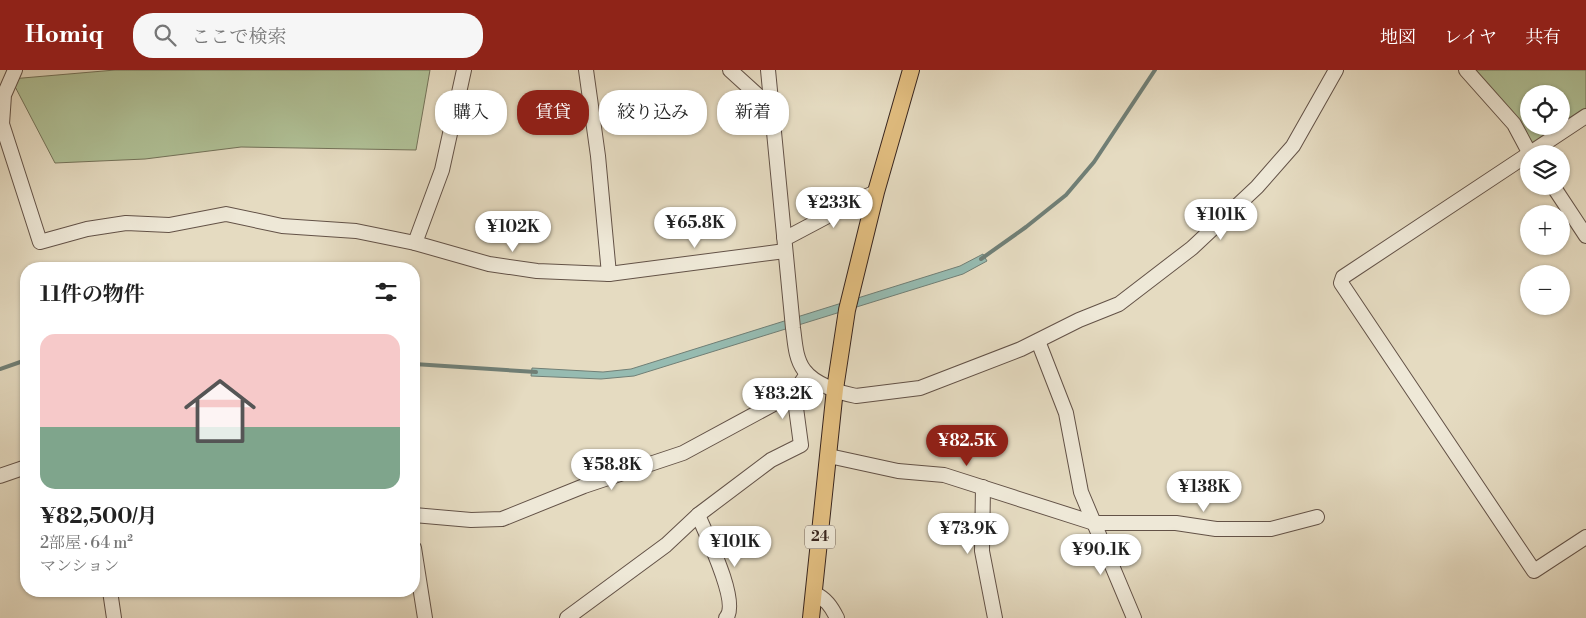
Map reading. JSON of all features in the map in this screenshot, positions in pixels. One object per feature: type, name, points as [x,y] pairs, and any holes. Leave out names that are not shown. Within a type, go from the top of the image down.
[{"type":"main road","name":"24","points":[[811,618],[835,389],[847,310],[876,192],[911,70]]},
{"type":"street","points":[[15,70],[4,95],[1,114],[2,124],[40,242],[87,229],[126,223],[169,225],[226,214],[282,226],[356,231],[415,243],[489,264],[537,271],[609,274],[785,252]]},
{"type":"street","points":[[415,243],[442,170],[464,70]]},
{"type":"street","points":[[586,70],[598,156],[609,274]]},
{"type":"street","points":[[730,70],[752,90]]},
{"type":"street","points":[[768,70],[770,90]]},
{"type":"street","points":[[774,135],[796,351],[801,365],[807,374],[835,389],[856,396],[920,388],[1038,341],[1080,320],[1119,304],[1192,248],[1257,187],[1293,146],[1336,70]]},
{"type":"street","points":[[1466,70],[1514,124],[1526,145]]},
{"type":"street","points":[[1542,145],[1586,116]]},
{"type":"street","points":[[1520,160],[1344,277],[1341,283],[1534,571],[1586,537]]},
{"type":"street","points":[[784,237],[790,236],[876,192]]},
{"type":"street","points":[[1559,195],[1586,236]]},
{"type":"street","points":[[1038,341],[1066,413],[1081,492],[1134,618]]},
{"type":"street","points":[[420,516],[470,520],[502,519],[584,486],[683,453],[794,393],[807,374]]},
{"type":"street","points":[[567,618],[666,545],[698,515],[771,460],[801,445],[794,393]]},
{"type":"street","points":[[829,456],[898,471],[944,474],[1094,523],[1176,523],[1216,529],[1271,529],[1317,517]]},
{"type":"street","points":[[0,476],[20,469]]},
{"type":"street","points":[[983,487],[982,551],[995,618]]},
{"type":"street","points":[[698,515],[725,581],[730,607],[726,618]]},
{"type":"street","points":[[420,586],[425,618]]},
{"type":"street","points":[[814,593],[830,604],[837,618]]},
{"type":"street","points":[[111,597],[114,618]]},
{"type":"green space","points":[[115,70],[430,70],[416,150],[241,147],[145,159],[55,163],[11,79]]},
{"type":"green space","points":[[1466,70],[1586,70],[1586,116],[1570,127],[1570,85],[1520,85],[1520,135],[1557,135],[1542,145],[1524,145]]},
{"type":"water","points":[[983,254],[987,261],[963,274],[634,376],[601,379],[531,376],[532,368],[603,372],[631,369],[960,266]]},
{"type":"waterway","points":[[981,259],[1026,227],[1066,195],[1094,162],[1155,70]]},
{"type":"waterway","points":[[0,369],[20,362]]},
{"type":"waterway","points":[[420,364],[536,372]]}]
